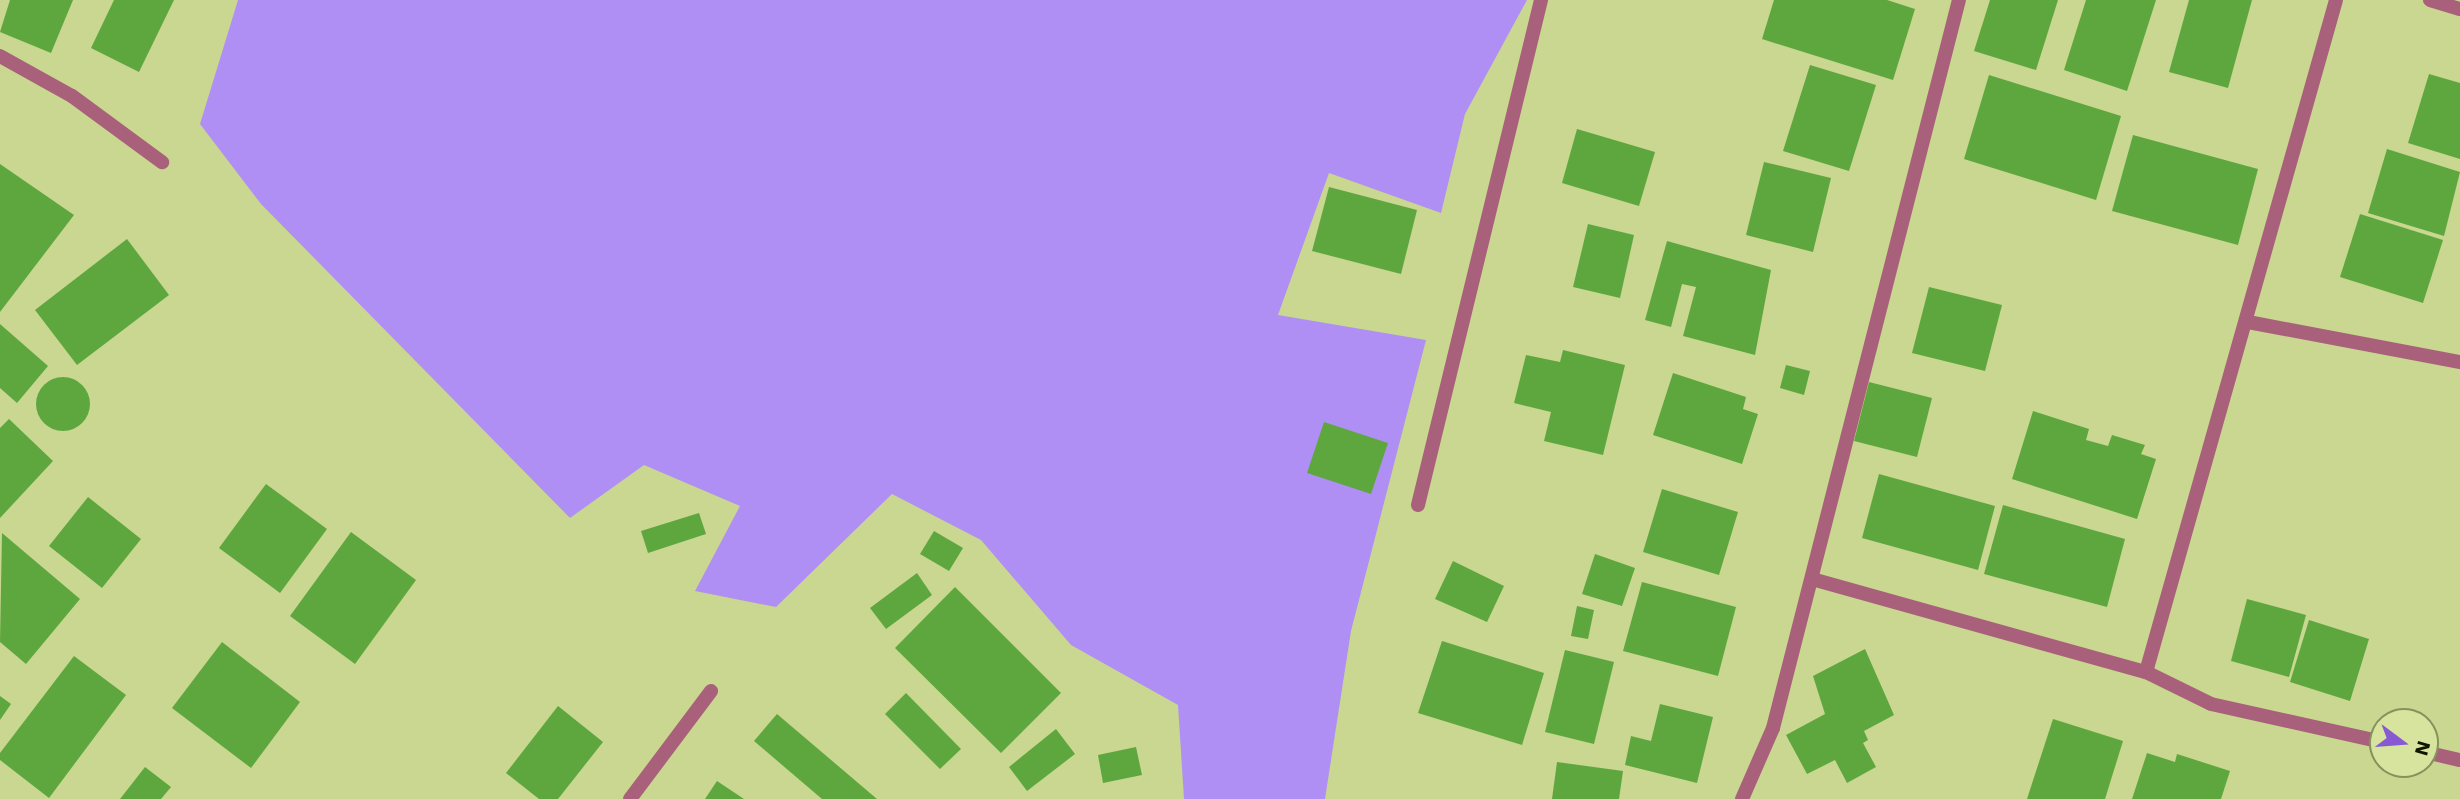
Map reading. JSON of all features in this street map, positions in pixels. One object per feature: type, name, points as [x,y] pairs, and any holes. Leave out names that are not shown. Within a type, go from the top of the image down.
[{"type":"street","points":[[1418,506],[1541,0]]},
{"type":"street","points":[[1742,799],[1773,728],[1959,0]]},
{"type":"street","points":[[2146,672],[2248,322],[2336,0]]},
{"type":"street","points":[[2430,0],[2460,9]]},
{"type":"street","points":[[0,55],[72,96],[162,162]]},
{"type":"street","points":[[2248,322],[2460,362]]},
{"type":"street","points":[[1812,579],[2146,672],[2211,704],[2369,739]]},
{"type":"street","points":[[630,799],[712,691]]},
{"type":"street","points":[[2439,755],[2460,760]]},
{"type":"shaded area","points":[[238,0],[1527,0],[1465,114],[1441,213],[1329,173],[1278,315],[1426,340],[1351,631],[1325,799],[1184,799],[1178,705],[1071,645],[981,540],[892,494],[776,607],[695,591],[740,506],[644,465],[570,518],[261,204],[200,124]]},
{"type":"building","points":[[10,0],[73,0],[51,53],[0,32]]},
{"type":"building","points":[[114,0],[174,0],[139,72],[91,48]]},
{"type":"building","points":[[1774,0],[1887,0],[1915,9],[1893,80],[1762,39]]},
{"type":"building","points":[[1990,0],[2058,0],[2036,70],[1974,51]]},
{"type":"building","points":[[2086,0],[2156,0],[2127,91],[2064,70]]},
{"type":"building","points":[[2189,0],[2252,0],[2228,88],[2169,72]]},
{"type":"building","points":[[1810,65],[1876,85],[1849,171],[1783,151]]},
{"type":"building","points":[[2429,74],[2460,83],[2460,159],[2408,143]]},
{"type":"building","points":[[1989,75],[2121,116],[2096,200],[1964,159]]},
{"type":"building","points":[[1577,129],[1655,152],[1639,206],[1562,183]]},
{"type":"building","points":[[2133,135],[2258,169],[2238,245],[2112,211]]},
{"type":"building","points":[[2387,149],[2460,172],[2444,236],[2368,213]]},
{"type":"building","points":[[1764,162],[1831,178],[1813,252],[1746,235]]},
{"type":"building","points":[[0,164],[74,215],[0,312]]},
{"type":"building","points":[[1329,187],[1417,210],[1401,274],[1312,251]]},
{"type":"building","points":[[2360,214],[2443,240],[2423,303],[2340,277]]},
{"type":"building","points":[[1588,224],[1634,235],[1620,298],[1573,287]]},
{"type":"building","points":[[127,239],[169,295],[77,365],[35,310]]},
{"type":"building","points":[[1667,241],[1771,270],[1755,355],[1683,336],[1696,287],[1682,284],[1671,327],[1645,320]]},
{"type":"building","points":[[1929,287],[2002,305],[1985,371],[1912,353]]},
{"type":"building","points":[[0,324],[48,366],[17,403],[0,388]]},
{"type":"building","points":[[1563,350],[1625,365],[1603,455],[1544,441],[1551,412],[1514,403],[1526,355],[1560,362]]},
{"type":"building","points":[[1786,365],[1810,371],[1804,395],[1780,388]]},
{"type":"building","points":[[1673,373],[1746,397],[1743,409],[1758,414],[1742,464],[1653,435]]},
{"type":"building","points":[[63,377],[82,385],[90,404],[82,423],[63,431],[44,423],[36,404],[44,385]]},
{"type":"building","points":[[1869,382],[1932,398],[1917,457],[1854,441]]},
{"type":"building","points":[[2033,411],[2089,429],[2086,440],[2108,446],[2112,435],[2145,445],[2141,454],[2156,459],[2137,519],[2012,479]]},
{"type":"building","points":[[9,419],[53,461],[0,518],[0,428]]},
{"type":"building","points":[[1324,422],[1388,443],[1371,494],[1307,473]]},
{"type":"building","points":[[1879,474],[1995,506],[1978,570],[1862,538]]},
{"type":"building","points":[[266,484],[327,529],[280,593],[219,548]]},
{"type":"building","points":[[1662,489],[1738,512],[1719,575],[1643,552]]},
{"type":"building","points":[[88,497],[141,539],[102,588],[49,546]]},
{"type":"building","points":[[2003,505],[2125,539],[2107,607],[1984,574]]},
{"type":"building","points":[[699,513],[706,534],[648,553],[641,531]]},
{"type":"building","points":[[934,531],[963,548],[949,571],[920,554]]},
{"type":"building","points":[[351,532],[416,580],[355,664],[290,616]]},
{"type":"building","points":[[2,533],[80,599],[26,664],[0,642]]},
{"type":"building","points":[[1595,554],[1635,568],[1622,606],[1582,594]]},
{"type":"building","points":[[1453,561],[1504,586],[1487,622],[1435,599]]},
{"type":"building","points":[[917,573],[932,595],[886,629],[870,608]]},
{"type":"building","points":[[1642,582],[1736,607],[1718,676],[1623,651]]},
{"type":"building","points":[[955,587],[1061,693],[1001,753],[895,648]]},
{"type":"building","points":[[2247,599],[2306,615],[2289,677],[2231,661]]},
{"type":"building","points":[[1577,606],[1594,610],[1588,639],[1571,636]]},
{"type":"building","points":[[2309,620],[2369,639],[2350,701],[2290,682]]},
{"type":"building","points":[[1442,641],[1544,673],[1522,745],[1418,713]]},
{"type":"building","points":[[222,642],[300,702],[251,768],[172,708]]},
{"type":"building","points":[[1865,649],[1894,715],[1864,731],[1868,740],[1863,743],[1876,767],[1847,783],[1835,760],[1807,774],[1786,735],[1825,714],[1813,676]]},
{"type":"building","points":[[1565,650],[1614,662],[1594,744],[1545,732]]},
{"type":"building","points":[[74,656],[126,695],[49,798],[0,760],[0,753]]},
{"type":"building","points":[[906,693],[961,749],[940,769],[885,714]]},
{"type":"building","points":[[0,696],[11,704],[0,720]]},
{"type":"building","points":[[1660,704],[1713,717],[1697,783],[1625,765],[1631,736],[1651,741]]},
{"type":"building","points":[[558,706],[603,742],[558,799],[539,799],[506,773]]},
{"type":"building","points":[[777,714],[877,799],[822,799],[754,741]]},
{"type":"building","points":[[2053,719],[2123,741],[2105,799],[2027,799]]},
{"type":"building","points":[[1056,729],[1075,754],[1027,791],[1009,767]]},
{"type":"building","points":[[1136,747],[1142,775],[1103,783],[1098,755]]},
{"type":"building","points":[[2147,753],[2175,762],[2177,754],[2230,771],[2221,799],[2132,799]]},
{"type":"building","points":[[1557,762],[1623,771],[1619,799],[1552,799]]},
{"type":"building","points":[[145,767],[171,787],[161,799],[120,799]]},
{"type":"building","points":[[717,781],[744,799],[705,799]]}]
